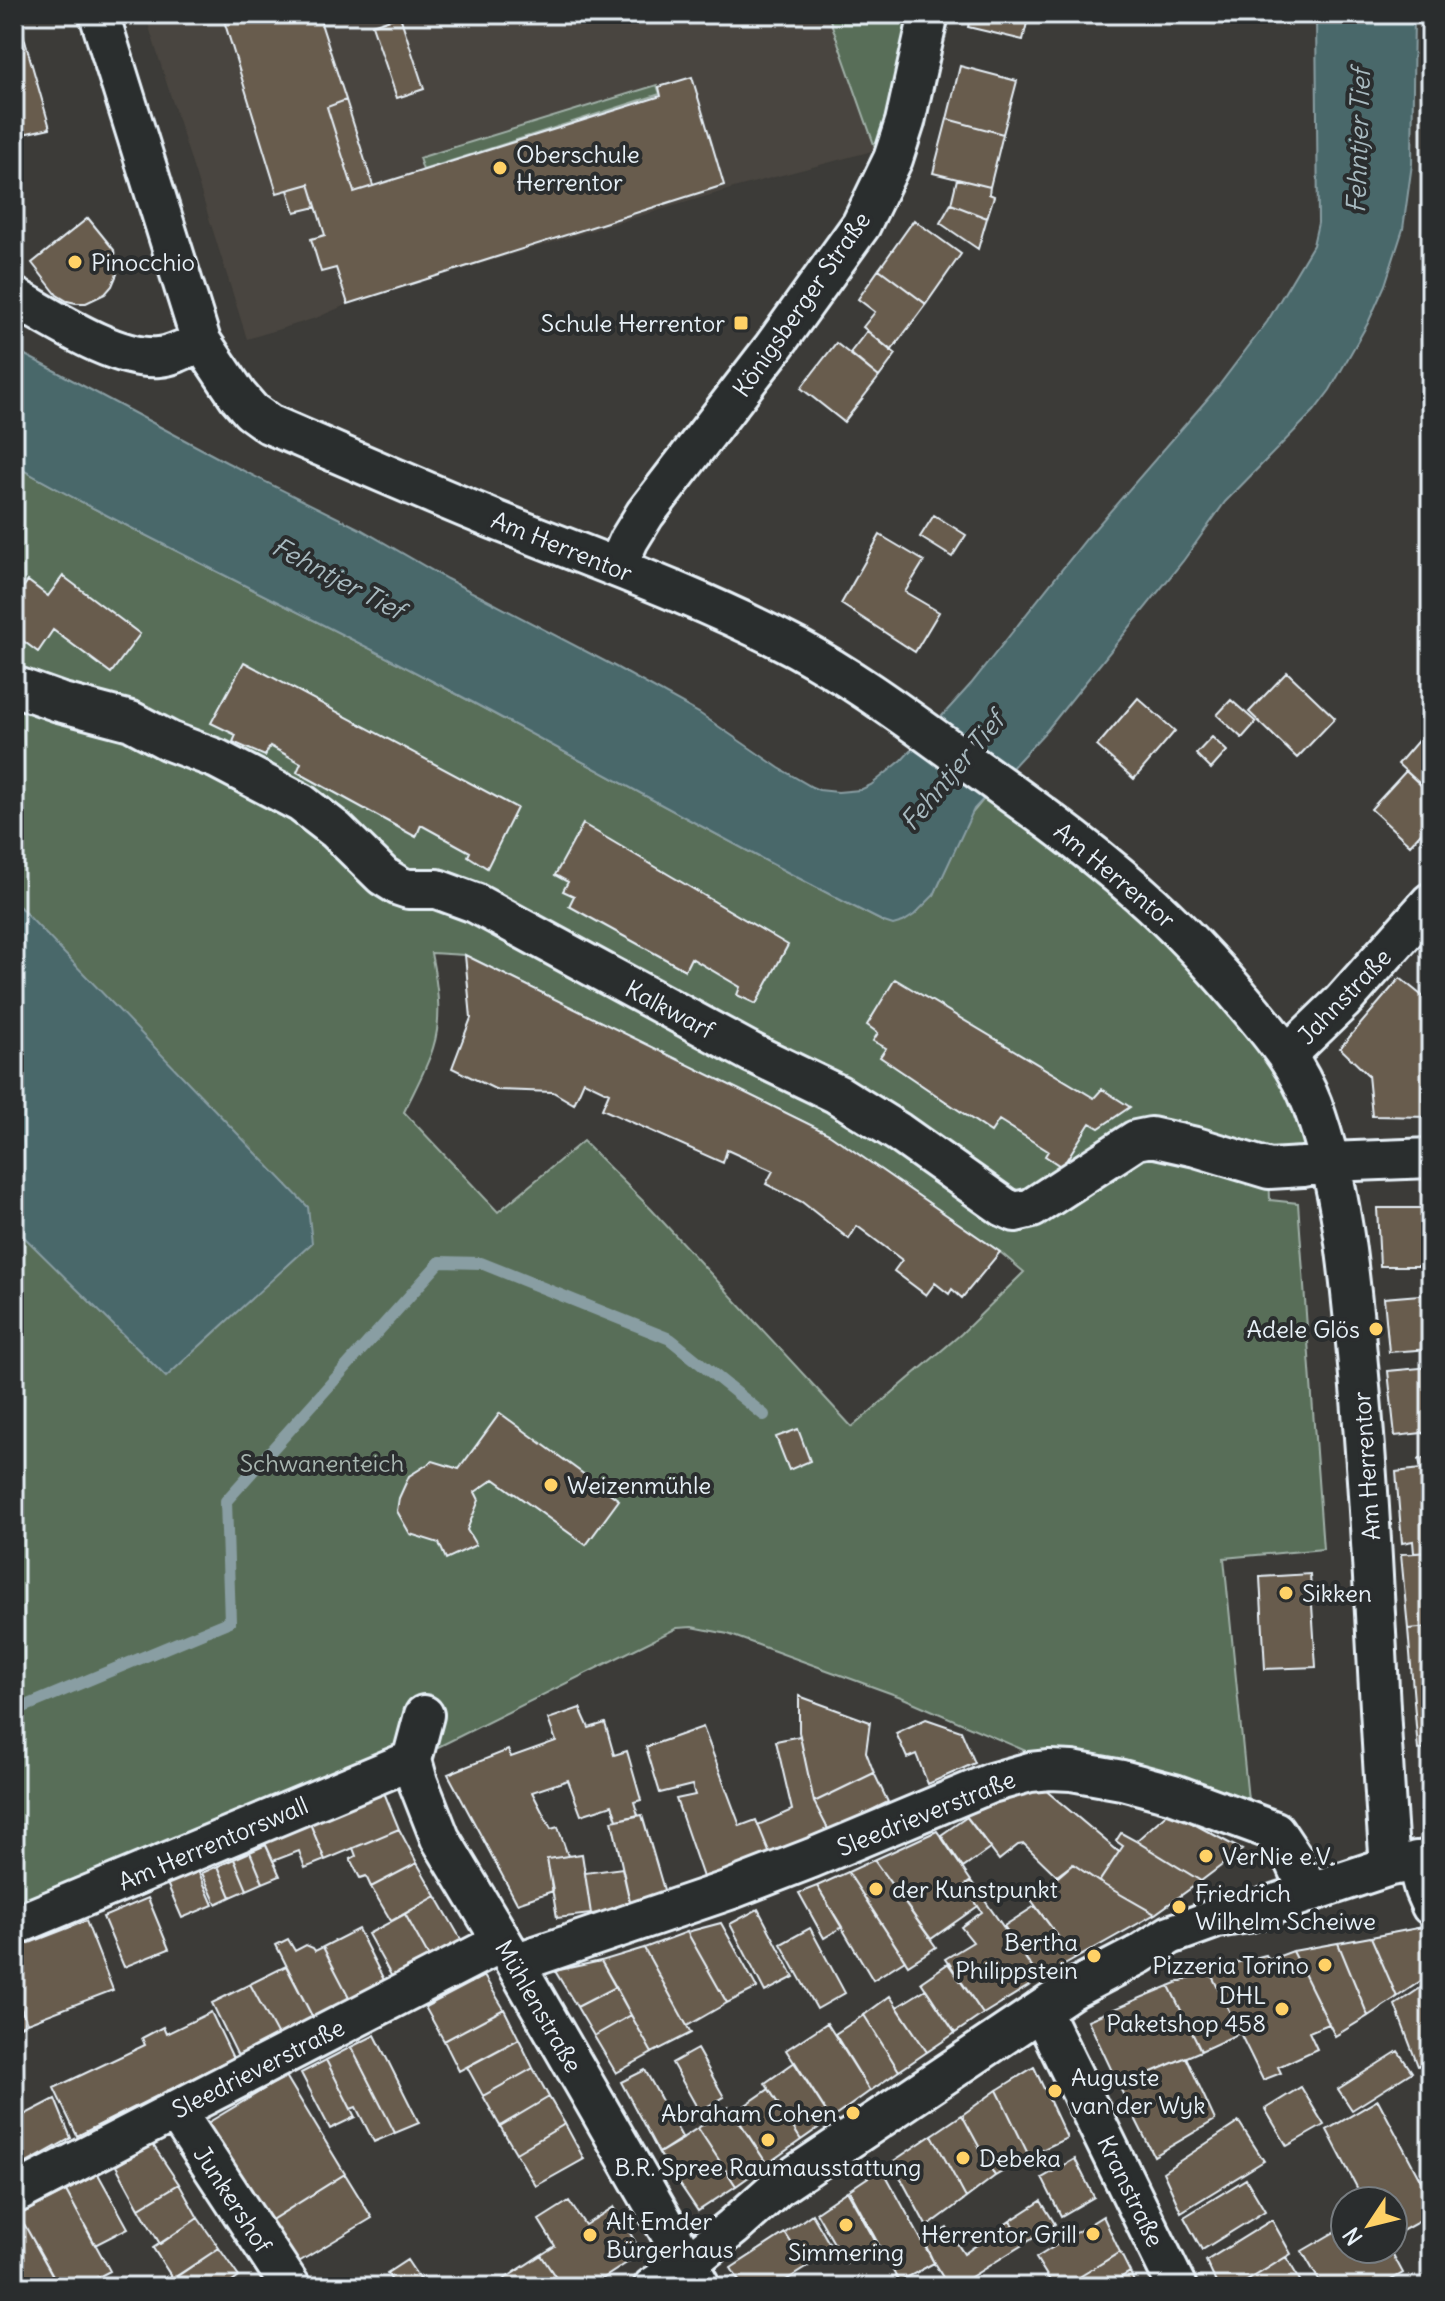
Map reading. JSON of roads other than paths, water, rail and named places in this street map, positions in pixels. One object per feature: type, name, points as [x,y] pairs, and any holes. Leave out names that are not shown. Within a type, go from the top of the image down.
[{"type":"street","name":"Am Herrentor","points":[[99,14],[201,341],[251,411],[269,424],[492,519],[617,567],[790,645],[846,676],[1081,844],[1169,919],[1207,958],[1288,1054],[1311,1099],[1330,1162],[1346,1246],[1368,1477],[1384,1787],[1431,1906]]},
{"type":"street","name":"Königsberger Straße","points":[[617,567],[629,540],[659,494],[772,349],[861,225],[890,167],[901,135],[929,14]]},
{"type":"street","points":[[14,297],[99,343],[132,355],[166,356],[201,341]]},
{"type":"street","name":"Kalkwarf","points":[[14,686],[59,702],[131,721],[265,783],[325,821],[377,871],[399,886],[437,889],[475,903],[752,1053],[837,1094],[1015,1212],[1032,1208],[1136,1140],[1151,1137],[1269,1169],[1330,1162]]},
{"type":"street","name":"Jahnstraße","points":[[1288,1054],[1342,1002],[1431,902]]},
{"type":"street","points":[[1330,1162],[1431,1158]]},
{"type":"street","points":[[412,1760],[424,1715]]},
{"type":"street","name":"Am Herrentorswall","points":[[14,1926],[412,1760]]},
{"type":"street","name":"Mühlenstraße","points":[[412,1760],[440,1838],[694,2276]]},
{"type":"street","name":"Sleedrieverstraße","points":[[14,2194],[175,2110],[508,1952],[732,1889],[991,1783],[1030,1772],[1072,1771],[1122,1780],[1174,1794],[1275,1831],[1295,1861],[1309,1893]]},
{"type":"street","points":[[653,2287],[694,2276],[733,2227],[779,2186],[1071,1990],[1170,1935],[1217,1918],[1247,1913],[1413,1862]]},
{"type":"street","name":"Kranstraße","points":[[1041,2010],[1177,2287]]},
{"type":"street","name":"Junkershof","points":[[175,2110],[291,2287]]},
{"type":"water","name":"Fehntjer Tief","points":[[1316,14],[1414,14],[1412,164],[1403,229],[1385,285],[1368,323],[1330,390],[1314,411],[1225,502],[1183,561],[1047,730],[974,809],[934,895],[903,922],[893,925],[884,922],[827,893],[434,682],[14,465],[14,349],[226,462],[362,530],[447,579],[614,666],[699,713],[812,787],[838,792],[860,790],[902,760],[971,684],[1087,538],[1217,388],[1267,322],[1313,245],[1318,223]]},
{"type":"water","points":[[14,901],[308,1207],[312,1243],[166,1377],[14,1227]]},
{"type":"waterway","points":[[14,1711],[230,1621],[226,1501],[440,1262],[481,1263],[670,1339],[764,1415]]},
{"type":"place","name":"Oberschule Herrentor","points":[[500,168]]},
{"type":"place","name":"Pinocchio","points":[[75,262]]},
{"type":"place","name":"Schule Herrentor","points":[[741,323]]},
{"type":"place","name":"Adele Glös","points":[[1376,1329]]},
{"type":"place","name":"Weizenmühle","points":[[551,1485]]},
{"type":"place","name":"Sikken","points":[[1286,1593]]},
{"type":"place","name":"VerNie e.V.","points":[[1206,1856]]},
{"type":"place","name":"der Kunstpunkt","points":[[876,1889]]},
{"type":"place","name":"Friedrich Wilhelm Scheiwe","points":[[1179,1907]]},
{"type":"place","name":"Bertha Philippstein","points":[[1094,1956]]},
{"type":"place","name":"Pizzeria Torino","points":[[1325,1965]]},
{"type":"place","name":"DHL Paketshop 458","points":[[1282,2009]]},
{"type":"place","name":"Auguste van der Wyk","points":[[1055,2091]]},
{"type":"place","name":"Abraham Cohen","points":[[853,2113]]},
{"type":"place","name":"B.R. Spree Raumausstattung","points":[[768,2140]]},
{"type":"place","name":"Debeka","points":[[963,2158]]},
{"type":"place","name":"Simmering","points":[[846,2225]]},
{"type":"place","name":"Herrentor Grill","points":[[1093,2234]]},
{"type":"place","name":"Alt Emder Bürgerhaus","points":[[590,2235]]},
{"type":"park label","name":"Schwanenteich","points":[[322,1463]]}]
